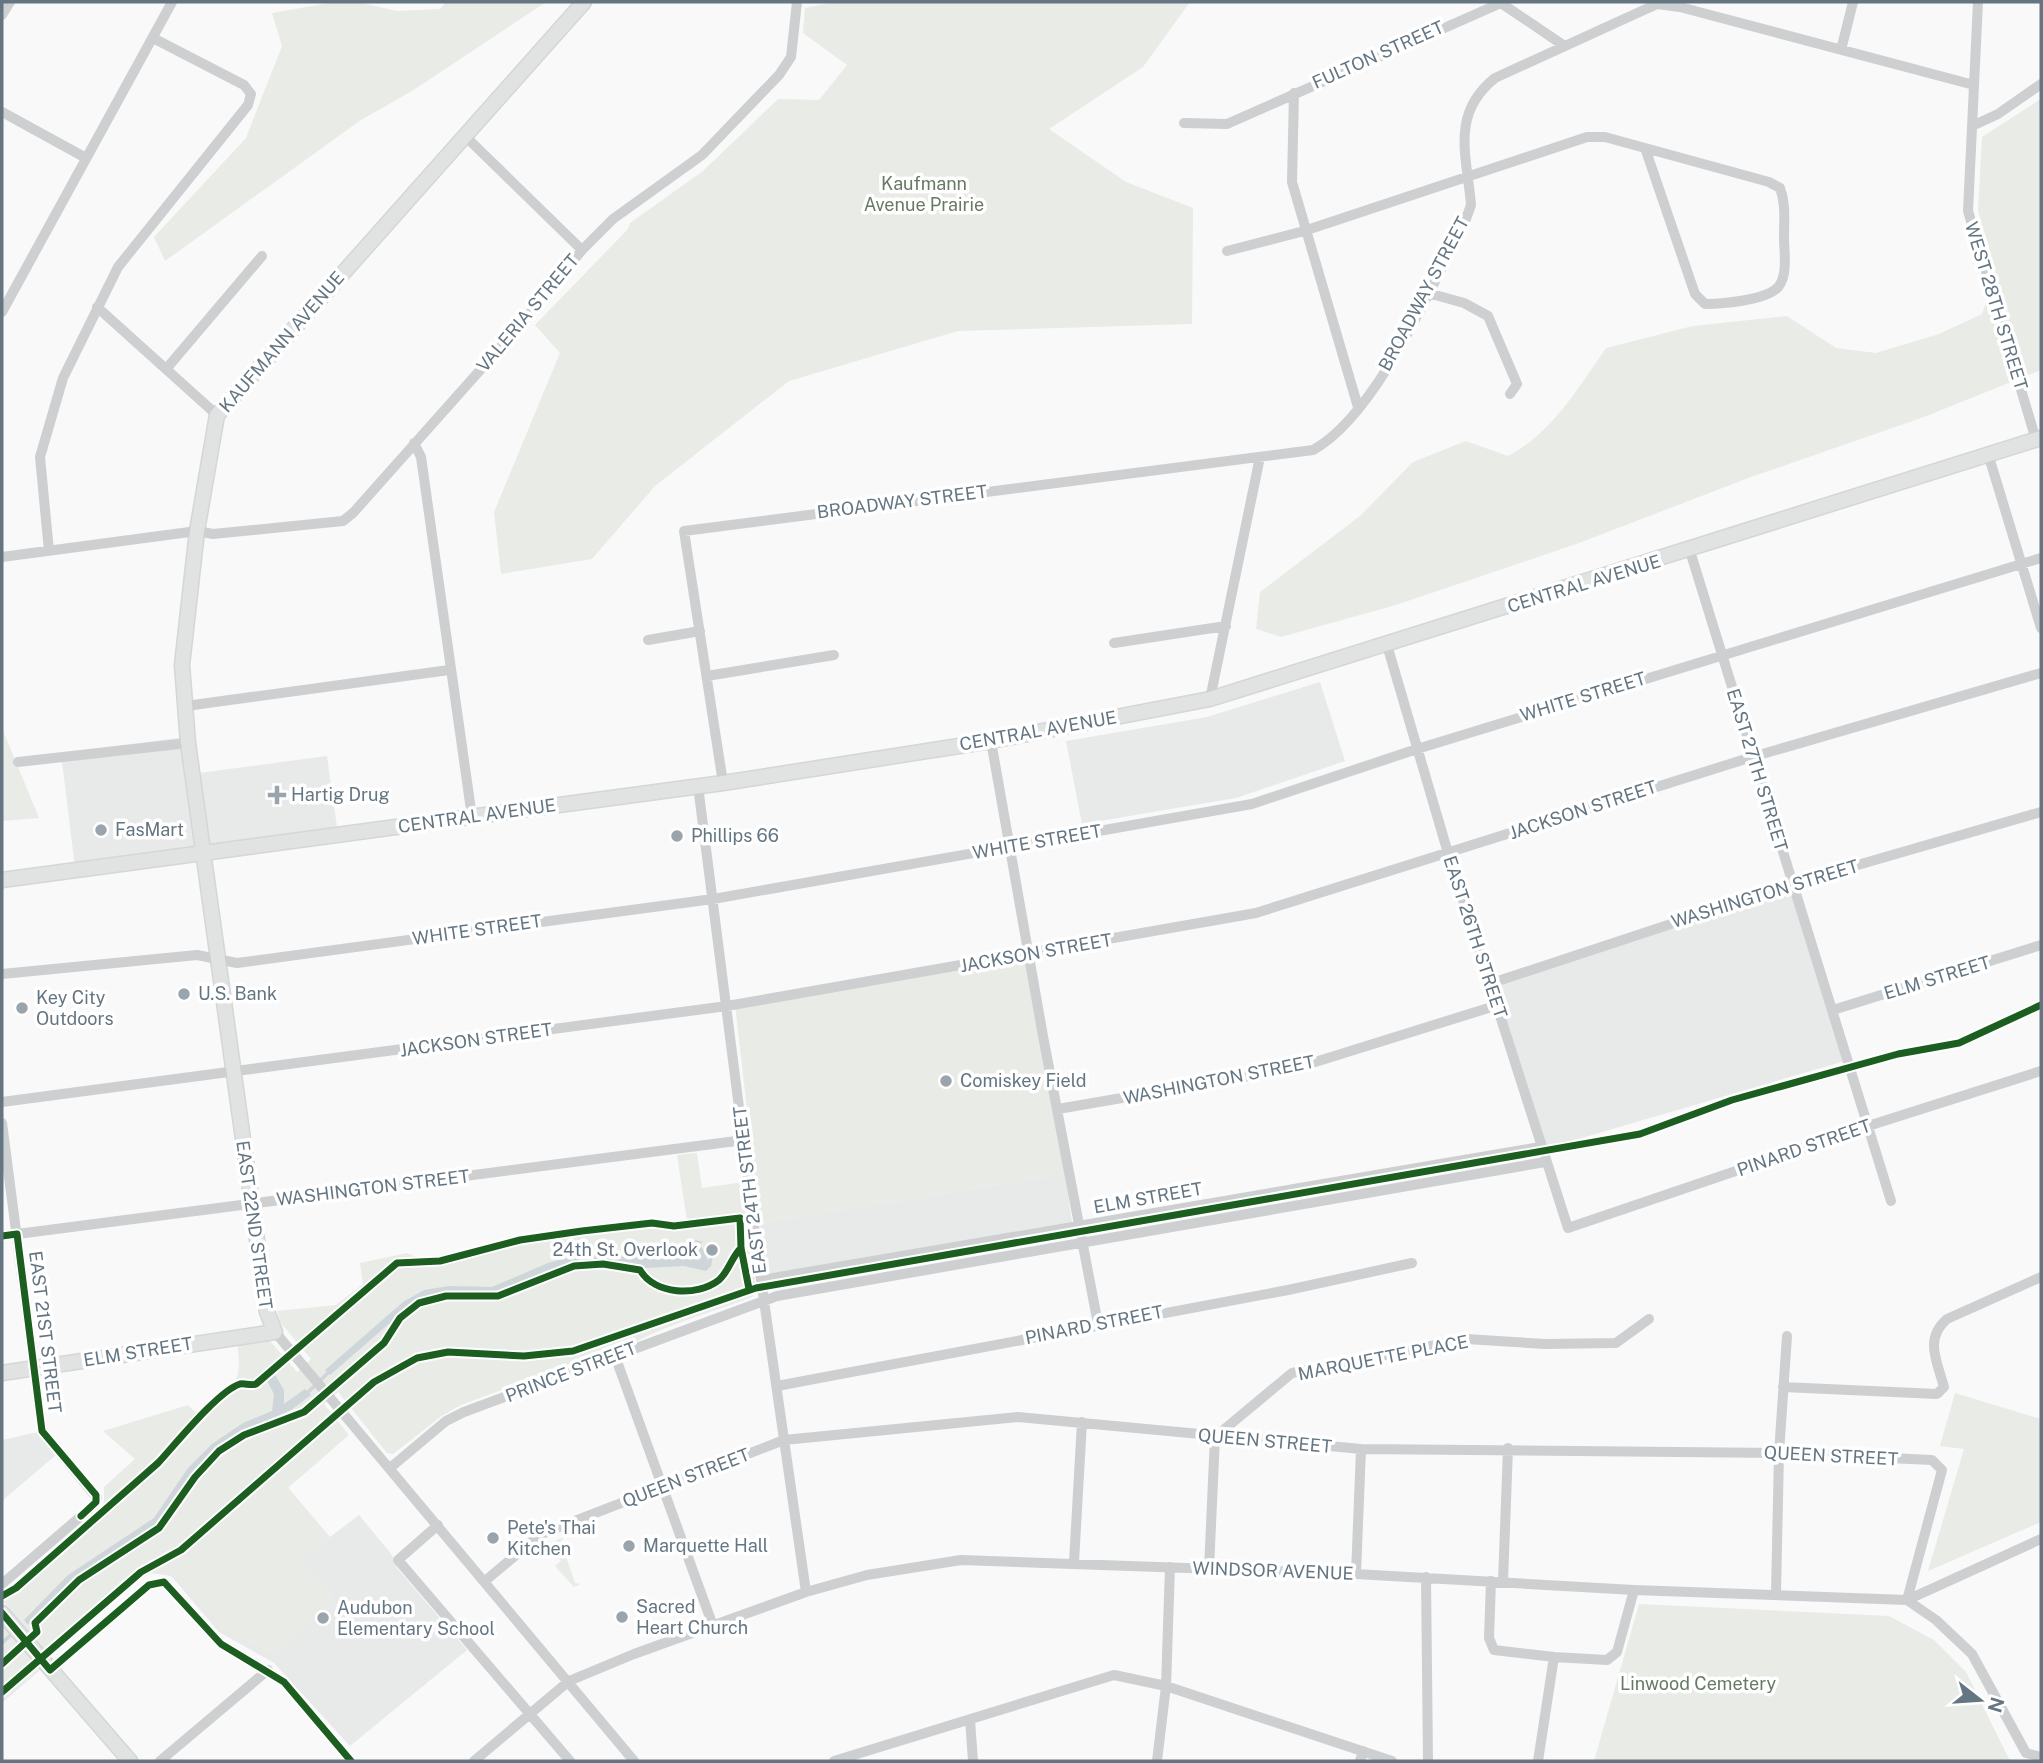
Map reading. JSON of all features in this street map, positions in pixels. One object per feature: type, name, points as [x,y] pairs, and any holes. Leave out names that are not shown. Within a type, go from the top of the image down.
[{"type":"main road","name":"KAUFMANN AVENUE","points":[[203,853],[188,743],[182,665],[197,531],[217,415],[584,2]]},
{"type":"main road","name":"CENTRAL AVENUE","points":[[2,880],[723,783],[991,741],[1210,699],[1690,551],[2039,439]]},
{"type":"main road","name":"EAST 22ND STREET","points":[[203,853],[267,1312],[275,1332]]},
{"type":"main road","name":"ELM STREET","points":[[2,1373],[275,1332]]},
{"type":"main road","points":[[2,1614],[130,1761]]},
{"type":"street","points":[[2,15],[10,2]]},
{"type":"street","points":[[2,312],[173,2]]},
{"type":"street","name":"VALERIA STREET","points":[[2,557],[197,531],[213,534],[343,521],[354,513],[522,323],[582,250],[613,219],[702,155],[779,75],[791,57],[797,2]]},
{"type":"street","name":"FULTON STREET","points":[[1184,123],[1227,124],[1501,2],[1563,46]]},
{"type":"street","points":[[1840,50],[1853,2]]},
{"type":"street","name":"WEST 28TH STREET","points":[[1978,2],[1968,211],[2039,439]]},
{"type":"street","name":"BROADWAY STREET","points":[[700,631],[684,531],[1313,450],[1327,443],[1358,407],[1392,359],[1466,219],[1471,205],[1465,119],[1481,89],[1495,78],[1657,3],[1974,85]]},
{"type":"street","points":[[48,551],[40,457],[64,379],[118,267],[248,105],[251,94],[244,85],[153,37]]},
{"type":"street","points":[[1972,126],[1998,114],[2041,84]]},
{"type":"street","points":[[1294,93],[1292,182],[1304,231],[1358,407]]},
{"type":"street","points":[[2,112],[86,158]]},
{"type":"street","points":[[464,135],[582,250]]},
{"type":"street","points":[[1227,251],[1304,231],[1587,137],[1605,138],[1645,148],[1780,188],[1784,200],[1784,271],[1780,285],[1770,294],[1720,304],[1705,304],[1695,294],[1645,148]]},
{"type":"street","points":[[167,368],[262,256]]},
{"type":"street","points":[[1428,293],[1464,303],[1488,316],[1517,384],[1510,394]]},
{"type":"street","points":[[97,307],[217,415]]},
{"type":"street","points":[[414,443],[421,457],[449,670],[472,817]]},
{"type":"street","points":[[1210,699],[1260,457]]},
{"type":"street","points":[[1989,457],[2041,628]]},
{"type":"street","name":"EAST 27TH STREET","points":[[1690,551],[1891,1200]]},
{"type":"street","name":"WHITE STREET","points":[[2,974],[197,955],[237,963],[713,899],[1252,804],[1416,749],[2041,558]]},
{"type":"street","points":[[1114,643],[1226,626]]},
{"type":"street","points":[[648,640],[700,631],[723,783]]},
{"type":"street","name":"EAST 26TH STREET","points":[[1387,645],[1448,853],[1492,983],[1540,1147],[1568,1228]]},
{"type":"street","points":[[707,676],[834,655]]},
{"type":"street","points":[[186,706],[449,670]]},
{"type":"street","name":"JACKSON STREET","points":[[2,1102],[727,1006],[1256,913],[1752,757],[2041,673]]},
{"type":"street","points":[[991,741],[1028,954],[1082,1225],[1098,1324]]},
{"type":"street","points":[[18,762],[188,743]]},
{"type":"street","name":"EAST 24TH STREET","points":[[698,786],[761,1280],[806,1592]]},
{"type":"street","name":"WASHINGTON STREET","points":[[1492,983],[1793,884],[2041,812]]},
{"type":"street","name":"ELM STREET","points":[[1833,1010],[2041,945]]},
{"type":"street","name":"WASHINGTON STREET","points":[[1058,1109],[1296,1068],[1498,1005]]},
{"type":"street","name":"PINARD STREET","points":[[1568,1228],[1868,1126],[2041,1071]]},
{"type":"street","name":"EAST 21ST STREET","points":[[2,1122],[42,1431],[97,1498],[94,1505],[2,1584]]},
{"type":"street","name":"WASHINGTON STREET","points":[[2,1236],[744,1140]]},
{"type":"street","name":"ELM STREET","points":[[761,1280],[1540,1147]]},
{"type":"street","name":"ELM STREET","points":[[764,1299],[1084,1240],[1545,1161]]},
{"type":"street","name":"PINARD STREET","points":[[777,1387],[1288,1290],[1412,1263]]},
{"type":"street","points":[[1783,1387],[1937,1394],[1944,1387],[1931,1347],[1938,1326],[1947,1319],[2041,1277]]},
{"type":"street","name":"PRINCE STREET","points":[[390,1468],[457,1415],[764,1299]]},
{"type":"street","name":"MARQUETTE PLACE","points":[[1215,1437],[1292,1373],[1467,1339],[1545,1344],[1616,1343],[1649,1319]]},
{"type":"street","name":"EAST 22ND STREET","points":[[275,1332],[634,1761]]},
{"type":"street","points":[[1776,1593],[1779,1453],[1787,1336]]},
{"type":"street","points":[[615,1356],[713,1626]]},
{"type":"street","name":"QUEEN STREET","points":[[485,1581],[541,1534],[784,1440],[1018,1417],[1361,1449],[1508,1448],[1779,1453],[1932,1460],[1942,1470],[1907,1600]]},
{"type":"street","points":[[1074,1562],[1082,1422]]},
{"type":"street","points":[[1209,1569],[1215,1437]]},
{"type":"street","points":[[1503,1582],[1508,1448]]},
{"type":"street","points":[[1356,1574],[1361,1449]]},
{"type":"street","points":[[438,1525],[398,1560],[570,1761]]},
{"type":"street","points":[[1907,1600],[2041,1539]]},
{"type":"street","name":"WINDSOR AVENUE","points":[[474,1761],[569,1681],[634,1654],[806,1592],[867,1576],[961,1560],[1074,1562],[1426,1577],[1633,1590],[1776,1593],[1907,1600]]},
{"type":"street","points":[[1157,1761],[1166,1686],[1170,1567]]},
{"type":"street","points":[[1426,1577],[1428,1761]]},
{"type":"street","points":[[50,1670],[149,1585],[160,1581],[168,1585],[222,1644],[284,1682],[351,1761]]},
{"type":"street","points":[[1491,1581],[1489,1638],[1493,1650],[1554,1657],[1607,1660],[1617,1652],[1633,1590]]},
{"type":"street","points":[[1907,1600],[1936,1620],[1972,1654],[2026,1753],[2041,1757]]},
{"type":"street","points":[[1538,1761],[1554,1657]]},
{"type":"street","points":[[160,1761],[268,1670]]},
{"type":"street","points":[[834,1761],[1114,1675],[1166,1686],[1361,1756],[1392,1761]]},
{"type":"street","points":[[970,1720],[973,1761]]},
{"type":"shaded area","points":[[1320,682],[1345,761],[1236,798],[1082,824],[1066,741],[1207,717]]},
{"type":"shaded area","points":[[194,736],[199,773],[327,756],[339,841],[76,876],[61,753]]},
{"type":"shaded area","points":[[1799,886],[1852,1059],[1544,1149],[1496,987]]},
{"type":"shaded area","points":[[1065,1174],[1072,1222],[769,1274],[765,1272],[760,1223]]},
{"type":"shaded area","points":[[696,1240],[703,1242],[700,1244],[708,1260],[713,1256],[711,1266],[706,1271],[684,1266],[645,1268],[609,1261],[587,1261],[558,1268],[495,1294],[434,1295],[407,1308],[330,1375],[325,1370],[403,1302],[424,1290],[449,1286],[492,1287],[548,1263],[580,1254],[669,1259]]},
{"type":"shaded area","points":[[274,1373],[284,1390],[284,1404],[305,1389],[311,1395],[291,1410],[237,1434],[221,1445],[197,1468],[158,1524],[72,1581],[28,1625],[24,1620],[68,1575],[154,1518],[188,1468],[212,1444],[243,1423],[272,1411],[274,1394],[266,1379]]},
{"type":"shaded area","points":[[38,1432],[57,1454],[2,1501],[2,1440]]},
{"type":"shaded area","name":"Audubon Elementary School","points":[[278,1476],[330,1537],[359,1515],[392,1555],[397,1568],[467,1650],[350,1746],[274,1663],[219,1632],[167,1574]]},
{"type":"green space","points":[[335,2],[357,2],[397,11],[440,9],[446,2],[546,2],[412,91],[361,120],[165,261],[154,237],[246,138],[282,46],[272,13]]},
{"type":"green space","name":"Kaufmann Avenue Prairie","points":[[834,2],[1190,2],[1143,67],[1049,129],[1126,182],[1193,208],[1192,324],[958,331],[789,381],[655,486],[592,559],[501,574],[494,512],[560,353],[535,325],[628,229],[630,223],[703,171],[778,99],[819,100],[847,65],[803,33],[805,8]]},
{"type":"green space","points":[[2041,99],[2041,370],[1924,417],[1751,477],[1579,543],[1396,605],[1281,637],[1256,629],[1260,592],[1360,516],[1413,462],[1466,441],[1508,456],[1523,447],[1551,422],[1606,348],[1693,326],[1787,316],[1836,348],[1876,353],[1939,334],[1982,314],[1996,275],[1978,211],[1982,137]]},
{"type":"green space","points":[[2,728],[39,818],[2,821]]},
{"type":"green space","points":[[1028,954],[1065,1174],[760,1223],[735,1005]]},
{"type":"green space","points":[[697,1153],[702,1188],[744,1182],[756,1288],[752,1297],[666,1328],[604,1357],[584,1359],[461,1405],[443,1415],[393,1454],[387,1453],[338,1392],[324,1404],[349,1435],[288,1488],[330,1538],[303,1560],[337,1601],[273,1656],[223,1630],[172,1571],[169,1573],[171,1576],[152,1573],[142,1578],[51,1654],[35,1641],[24,1651],[40,1670],[2,1703],[2,1614],[9,1608],[2,1600],[2,1592],[15,1585],[99,1511],[104,1502],[104,1487],[135,1459],[103,1431],[188,1405],[197,1414],[226,1392],[236,1379],[239,1358],[237,1343],[270,1341],[297,1372],[311,1359],[280,1322],[277,1311],[336,1305],[363,1284],[360,1263],[407,1253],[423,1260],[528,1235],[587,1227],[651,1220],[669,1223],[687,1221],[677,1155]]},
{"type":"green space","points":[[1955,1393],[2041,1419],[2041,1522],[1928,1571],[1964,1449],[1940,1446]]},
{"type":"green space","points":[[564,1537],[561,1542],[575,1583],[581,1584],[574,1587],[555,1566],[561,1561],[549,1545],[541,1547]]},
{"type":"green space","name":"Linwood Cemetery","points":[[1639,1604],[1889,1616],[1934,1640],[1966,1672],[2009,1759],[2017,1761],[1594,1761]]},
{"type":"waterway","points":[[305,1395],[330,1371]]},
{"type":"waterway","points":[[2,1643],[14,1632]]},
{"type":"cycle path","points":[[2,1692],[141,1572],[181,1550],[374,1382],[417,1358],[448,1352],[524,1356],[573,1351],[756,1288],[1640,1134],[1732,1100],[1898,1054],[1959,1043],[2041,1005]]},
{"type":"cycle path","points":[[2,1596],[16,1588],[158,1463],[220,1397],[240,1384],[256,1384],[397,1263],[440,1261],[520,1240],[582,1231],[652,1223],[674,1226],[740,1218],[741,1248],[749,1289]]},
{"type":"cycle path","points":[[2,1236],[17,1234],[42,1431],[96,1495],[96,1502],[81,1516]]},
{"type":"cycle path","points":[[2,1664],[37,1632],[35,1623],[79,1580],[159,1528],[195,1477],[219,1451],[244,1435],[304,1412],[384,1343],[400,1318],[419,1303],[446,1296],[498,1296],[574,1266],[603,1264],[640,1270],[647,1278],[666,1289],[688,1291],[719,1280],[741,1248]]},
{"type":"cycle path","points":[[2,1613],[50,1670],[149,1585],[164,1582],[221,1644],[284,1682],[351,1761]]},
{"type":"place","name":"Hartig Drug","points":[[277,795]]},
{"type":"place","name":"FasMart","points":[[101,830]]},
{"type":"place","name":"Phillips 66","points":[[677,836]]},
{"type":"place","name":"U.S. Bank","points":[[184,994]]},
{"type":"place","name":"Key City Outdoors","points":[[22,1008]]},
{"type":"place","name":"Comiskey Field","points":[[946,1081]]},
{"type":"place","name":"24th St. Overlook","points":[[712,1250]]},
{"type":"place","name":"Pete's Thai Kitchen","points":[[493,1538]]},
{"type":"place","name":"Marquette Hall","points":[[629,1546]]},
{"type":"place","name":"Sacred Heart Church","points":[[622,1617]]},
{"type":"place","name":"Audubon Elementary School","points":[[323,1618]]}]
